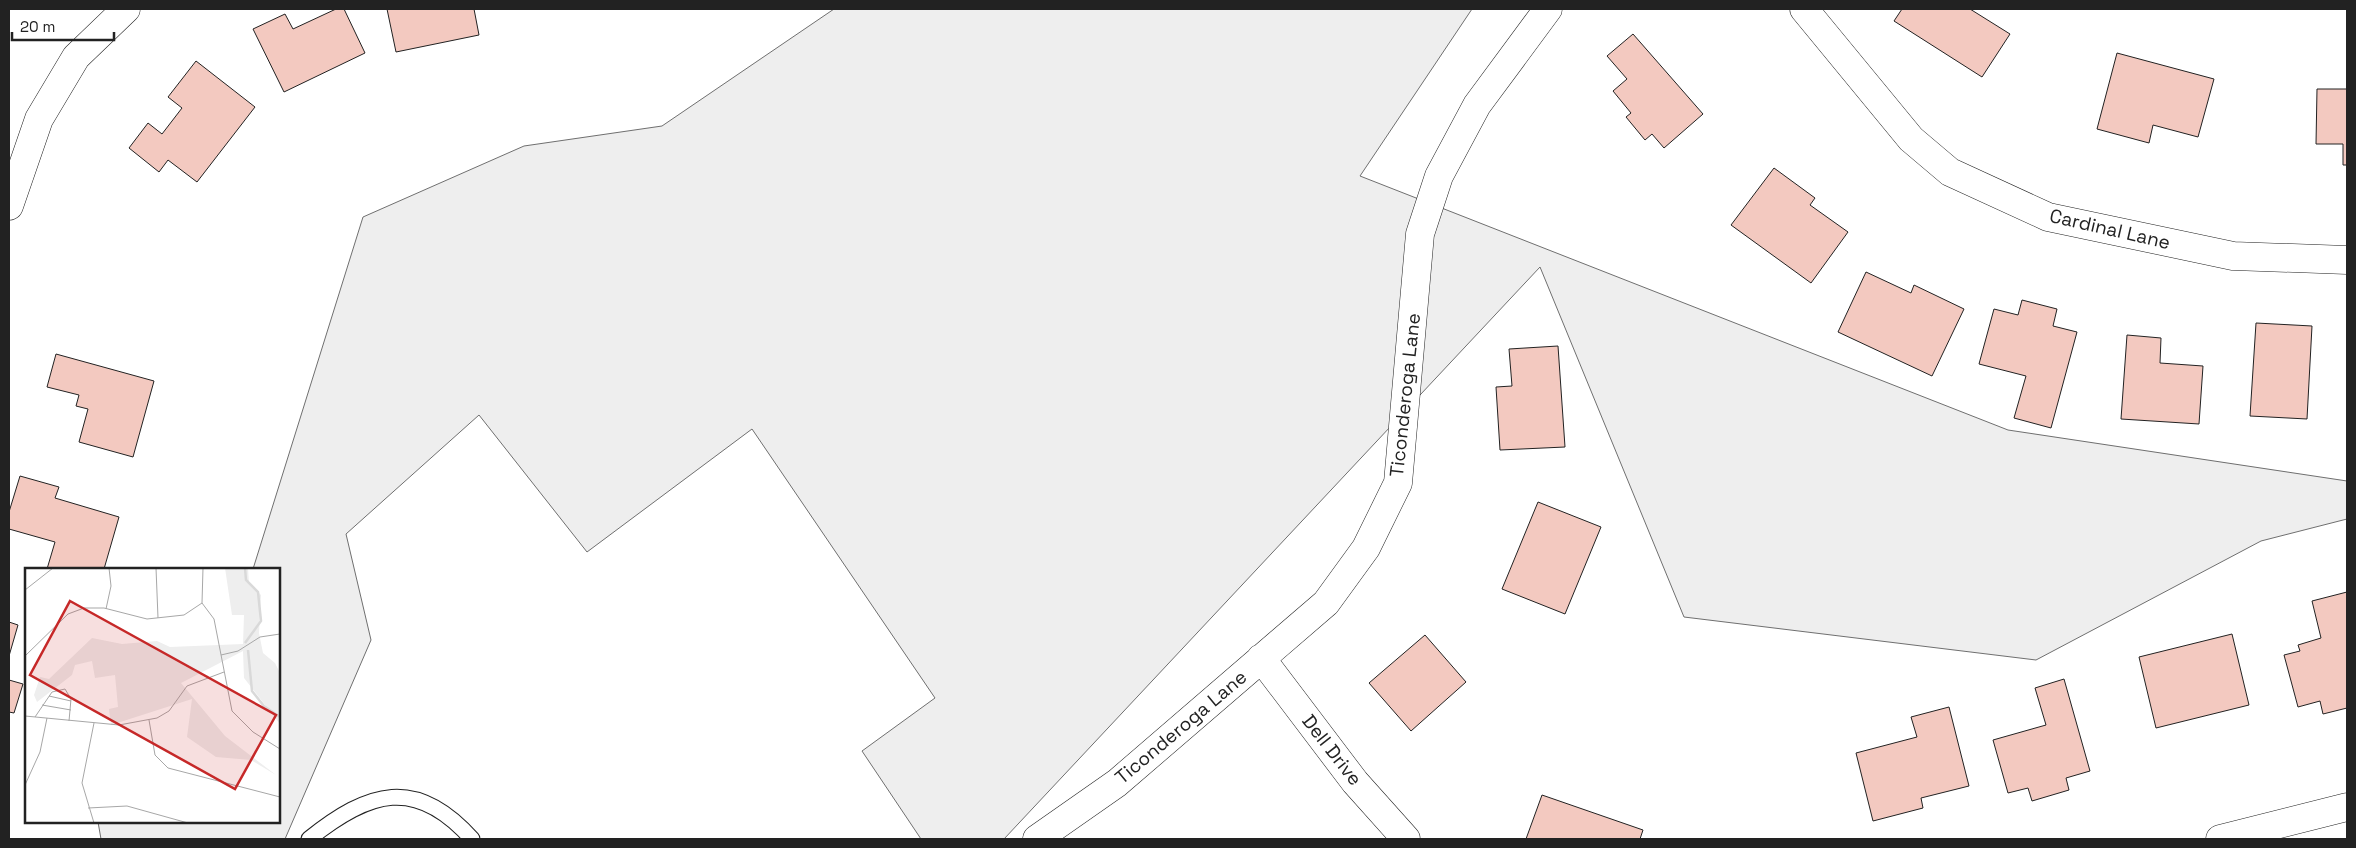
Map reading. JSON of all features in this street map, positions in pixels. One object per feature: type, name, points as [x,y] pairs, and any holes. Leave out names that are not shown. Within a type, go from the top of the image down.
[{"type":"street","points":[[9,206],[39,119],[76,57],[126,9]]},
{"type":"street","name":"Ticonderoga Lane","points":[[1037,839],[1117,783],[1326,603],[1366,548],[1398,483],[1420,234],[1439,176],[1477,105],[1548,9]]},
{"type":"street","name":"Cardinal Lane","points":[[1804,9],[1912,139],[1950,172],[2048,217],[2233,256],[2347,260]]},
{"type":"street","name":"Dell Drive","points":[[1261,658],[1356,782],[1406,839]]},
{"type":"street","points":[[2220,839],[2347,807]]},
{"type":"lane","points":[[309,839],[330,822],[380,798],[415,798],[438,808],[459,824],[472,839]]},
{"type":"shaded area","points":[[834,9],[1472,9],[1360,176],[2008,430],[2347,481],[2347,519],[2261,541],[2036,660],[1684,617],[1540,267],[1004,839],[921,839],[862,751],[935,698],[752,429],[587,552],[479,415],[346,534],[371,640],[285,839],[101,839],[98,823],[280,823],[280,568],[253,568],[363,217],[524,146],[662,126]]},
{"type":"building","points":[[336,9],[344,9],[365,53],[284,92],[253,29],[285,14],[293,29]]},
{"type":"building","points":[[387,9],[474,9],[479,35],[396,52]]},
{"type":"building","points":[[1902,9],[1970,9],[2010,34],[1982,77],[1894,21]]},
{"type":"building","points":[[1633,34],[1703,114],[1664,148],[1652,134],[1645,140],[1626,117],[1631,113],[1613,91],[1627,79],[1607,56]]},
{"type":"building","points":[[2117,53],[2214,79],[2198,137],[2153,125],[2149,143],[2097,129]]},
{"type":"building","points":[[196,61],[255,107],[197,182],[168,160],[159,172],[129,148],[148,123],[162,134],[182,108],[168,97]]},
{"type":"building","points":[[2317,89],[2347,89],[2347,165],[2343,165],[2343,144],[2316,144]]},
{"type":"building","points":[[1774,168],[1815,198],[1810,205],[1848,232],[1811,283],[1731,225]]},
{"type":"building","points":[[1866,272],[1911,293],[1914,285],[1964,309],[1932,376],[1838,332]]},
{"type":"building","points":[[2022,300],[2057,309],[2053,326],[2077,332],[2051,428],[2014,418],[2026,376],[1979,364],[1994,309],[2018,315]]},
{"type":"building","points":[[2256,323],[2312,326],[2307,419],[2250,416]]},
{"type":"building","points":[[2127,335],[2161,338],[2160,363],[2203,366],[2199,424],[2121,419]]},
{"type":"building","points":[[1558,346],[1565,447],[1500,450],[1496,387],[1512,386],[1509,349]]},
{"type":"building","points":[[56,354],[154,381],[133,457],[79,442],[88,409],[76,406],[79,395],[47,387]]},
{"type":"building","points":[[20,476],[59,487],[55,498],[119,517],[104,568],[47,568],[55,542],[9,529],[9,512]]},
{"type":"building","points":[[1538,502],[1601,527],[1565,614],[1502,589]]},
{"type":"building","points":[[2347,592],[2347,708],[2323,714],[2320,701],[2298,707],[2284,655],[2300,651],[2298,645],[2321,638],[2312,601]]},
{"type":"building","points":[[9,622],[18,625],[9,656]]},
{"type":"building","points":[[2232,634],[2249,705],[2156,728],[2139,657]]},
{"type":"building","points":[[1425,635],[1466,682],[1411,731],[1369,683]]},
{"type":"building","points":[[2064,679],[2090,771],[2066,778],[2069,790],[2032,801],[2028,788],[2008,793],[1993,740],[2046,725],[2035,688]]},
{"type":"building","points":[[9,680],[23,684],[14,713],[9,712]]},
{"type":"building","points":[[1949,707],[1969,786],[1921,798],[1923,808],[1873,821],[1856,753],[1917,737],[1911,717]]},
{"type":"building","points":[[1542,795],[1643,830],[1640,839],[1526,839]]}]
